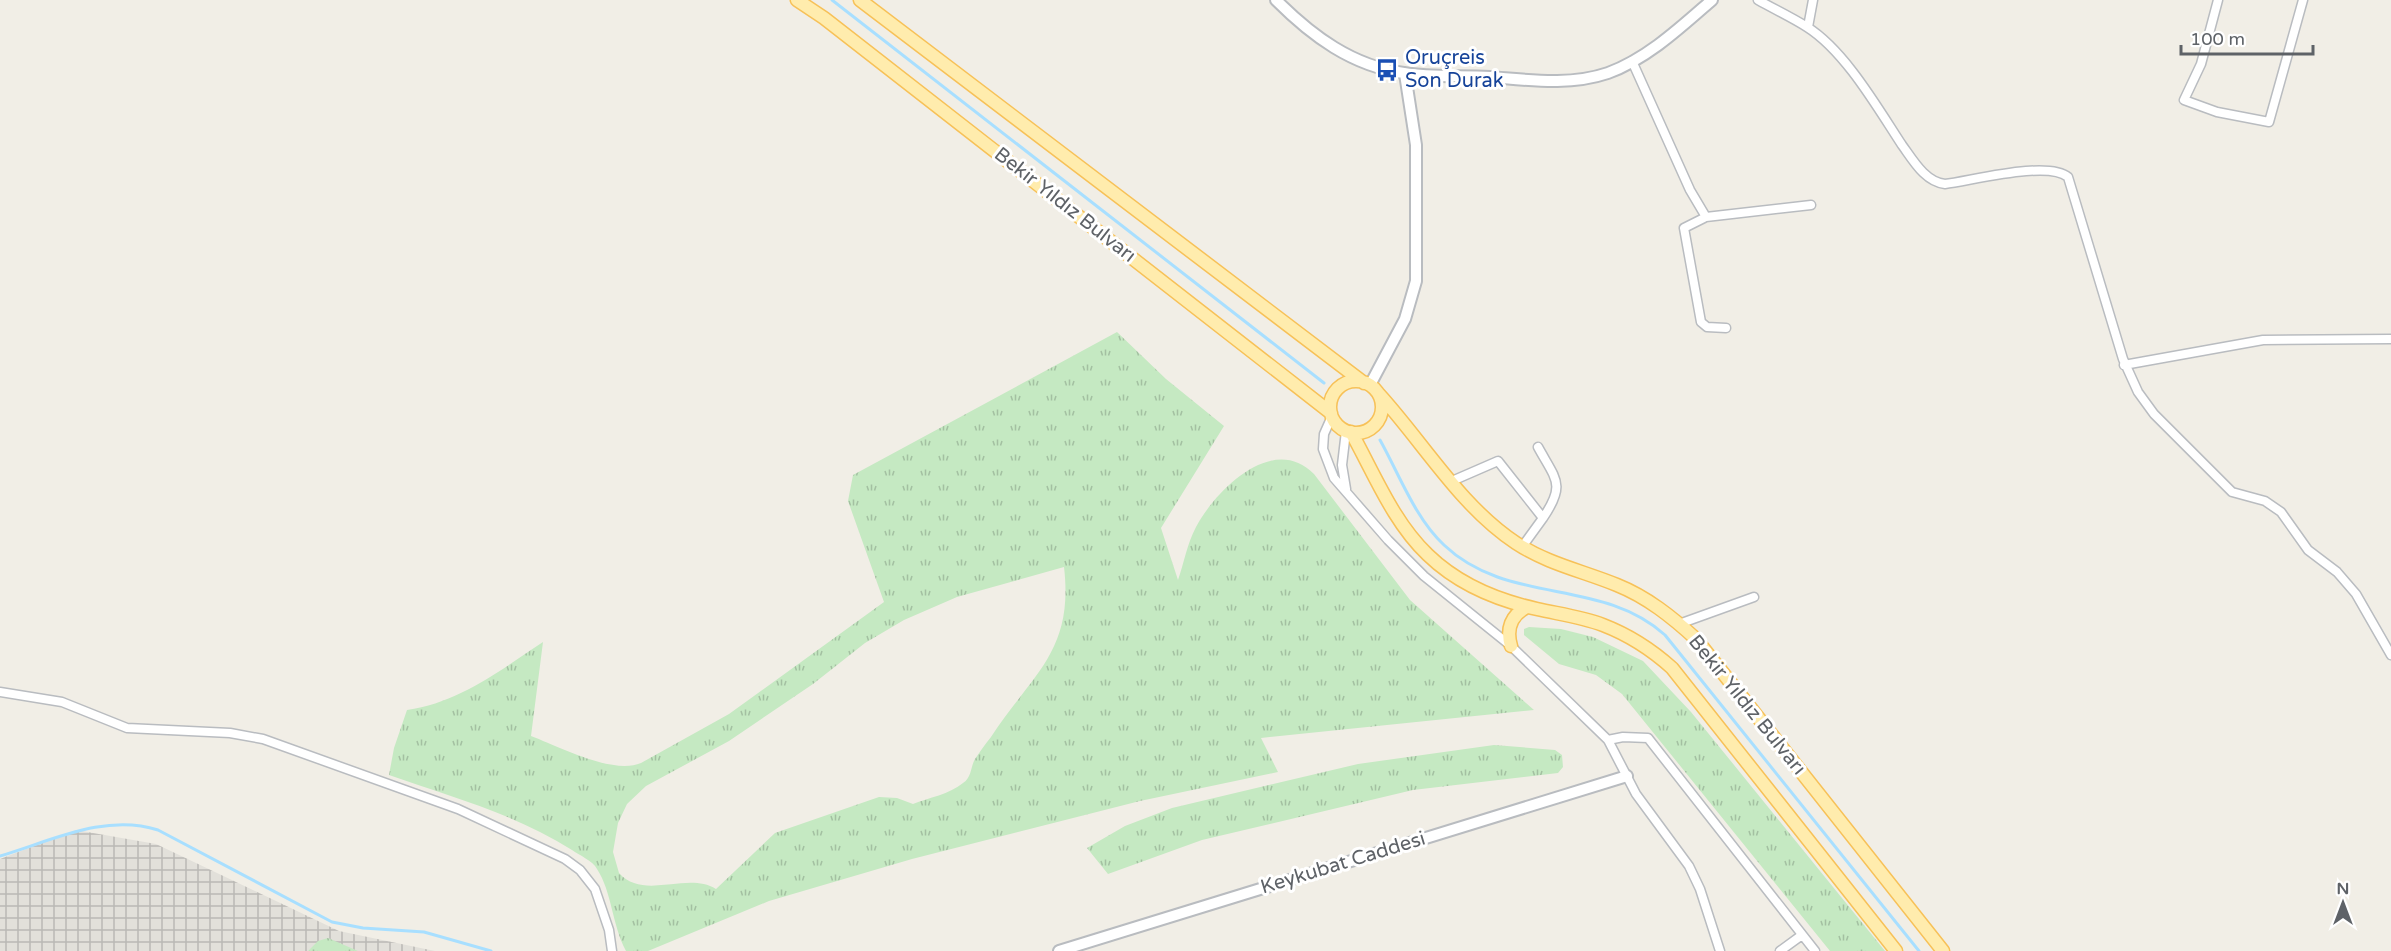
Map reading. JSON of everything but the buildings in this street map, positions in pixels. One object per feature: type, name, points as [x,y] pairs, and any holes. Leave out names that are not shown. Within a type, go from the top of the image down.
[{"type":"main road","name":"Bekir Yıldız Bulvarı","points":[[797,0],[824,18],[1332,415]]},
{"type":"main road","name":"Bekir Yıldız Bulvarı","points":[[860,0],[1371,387],[1489,522],[1522,547],[1559,566],[1632,592],[1679,624],[1706,650],[1943,951]]},
{"type":"main road","points":[[1347,383],[1371,387],[1382,410],[1379,420],[1365,431],[1348,431],[1338,426],[1332,415],[1332,399],[1338,389],[1347,383]]},
{"type":"main road","name":"Bekir Yıldız Bulvarı","points":[[1348,431],[1397,517],[1426,554],[1450,573],[1476,589],[1527,607],[1588,620],[1617,631],[1642,645],[1672,668],[1896,951]]},
{"type":"main road","points":[[1511,646],[1510,625],[1519,612],[1527,607]]},
{"type":"street","points":[[1276,0],[1338,51],[1370,65],[1404,74],[1552,81],[1596,76],[1632,61],[1674,32],[1712,0]]},
{"type":"street","points":[[1758,0],[1808,27],[1857,80],[1908,153],[1934,182],[1945,184],[2023,171],[2057,172],[2065,175],[2069,180],[2124,365],[2138,392],[2154,414],[2232,492],[2265,501],[2276,507],[2286,517],[2308,550],[2342,577],[2364,606],[2391,655]]},
{"type":"street","points":[[1808,27],[1813,0]]},
{"type":"street","points":[[2218,0],[2200,64],[2184,100],[2217,112],[2270,123],[2303,0]]},
{"type":"street","points":[[1632,61],[1690,190],[1706,218]]},
{"type":"street","points":[[1371,387],[1405,319],[1416,281],[1416,145],[1404,74]]},
{"type":"street","points":[[1726,328],[1707,327],[1701,322],[1683,232],[1687,225],[1706,218],[1811,205]]},
{"type":"street","points":[[2124,365],[2264,340],[2391,339]]},
{"type":"street","points":[[1332,415],[1324,434],[1324,456],[1334,478],[1424,576],[1511,646],[1608,740],[1644,807],[1689,866],[1700,889],[1720,951]]},
{"type":"street","points":[[1348,431],[1342,471],[1349,495]]},
{"type":"street","points":[[1522,547],[1556,499],[1557,486],[1538,447]]},
{"type":"street","points":[[1452,481],[1498,461],[1543,518]]},
{"type":"street","points":[[1679,624],[1754,597]]},
{"type":"street","points":[[0,692],[51,699],[127,728],[230,733],[262,739],[467,813],[544,848],[580,870],[598,897],[612,951]]},
{"type":"street","points":[[1608,740],[1623,737],[1648,738],[1815,951]]},
{"type":"street","name":"Keykubat Caddesi","points":[[1059,951],[1627,776]]},
{"type":"street","points":[[1780,951],[1802,935]]},
{"type":"shaded area","points":[[76,830],[156,844],[339,931],[435,951],[0,951],[0,859]]},
{"type":"green space","points":[[1117,332],[1166,379],[1224,426],[1161,528],[1178,580],[1196,527],[1231,483],[1247,471],[1264,463],[1281,460],[1298,463],[1314,474],[1410,600],[1534,710],[1261,738],[1278,772],[1140,801],[912,859],[769,901],[648,951],[626,951],[602,878],[595,866],[586,858],[550,837],[506,816],[389,775],[394,748],[407,710],[462,693],[543,642],[531,736],[571,753],[602,763],[629,766],[641,763],[729,714],[884,602],[848,501],[853,475]],"holes":[[[1064,567],[1063,621],[1047,660],[975,759],[966,781],[958,787],[913,804],[897,798],[879,797],[775,833],[716,889],[705,884],[692,883],[641,885],[629,881],[619,873],[613,852],[618,823],[627,804],[646,786],[729,741],[813,684],[865,643],[904,620],[957,597]]]},
{"type":"green space","points":[[1529,627],[1561,629],[1593,637],[1643,661],[1691,712],[1885,951],[1830,951],[1622,694],[1596,675],[1559,664],[1524,635],[1524,629]]},
{"type":"green space","points":[[1494,745],[1555,750],[1562,755],[1563,767],[1558,773],[1413,790],[1202,840],[1108,874],[1087,848],[1125,826],[1172,808],[1358,764]]},
{"type":"green space","points":[[328,938],[358,951],[308,951],[318,941]]},
{"type":"waterway","points":[[832,0],[1324,383]]},
{"type":"waterway","points":[[1380,440],[1424,522],[1444,545],[1469,564],[1497,577],[1612,605],[1640,617],[1665,635],[1919,951]]},
{"type":"waterway","points":[[0,856],[78,831],[118,825],[138,826],[158,830],[332,922],[363,928],[424,932],[491,951]]},
{"type":"place","name":"Oruçreis Son Durak","points":[[1387,70]]}]
